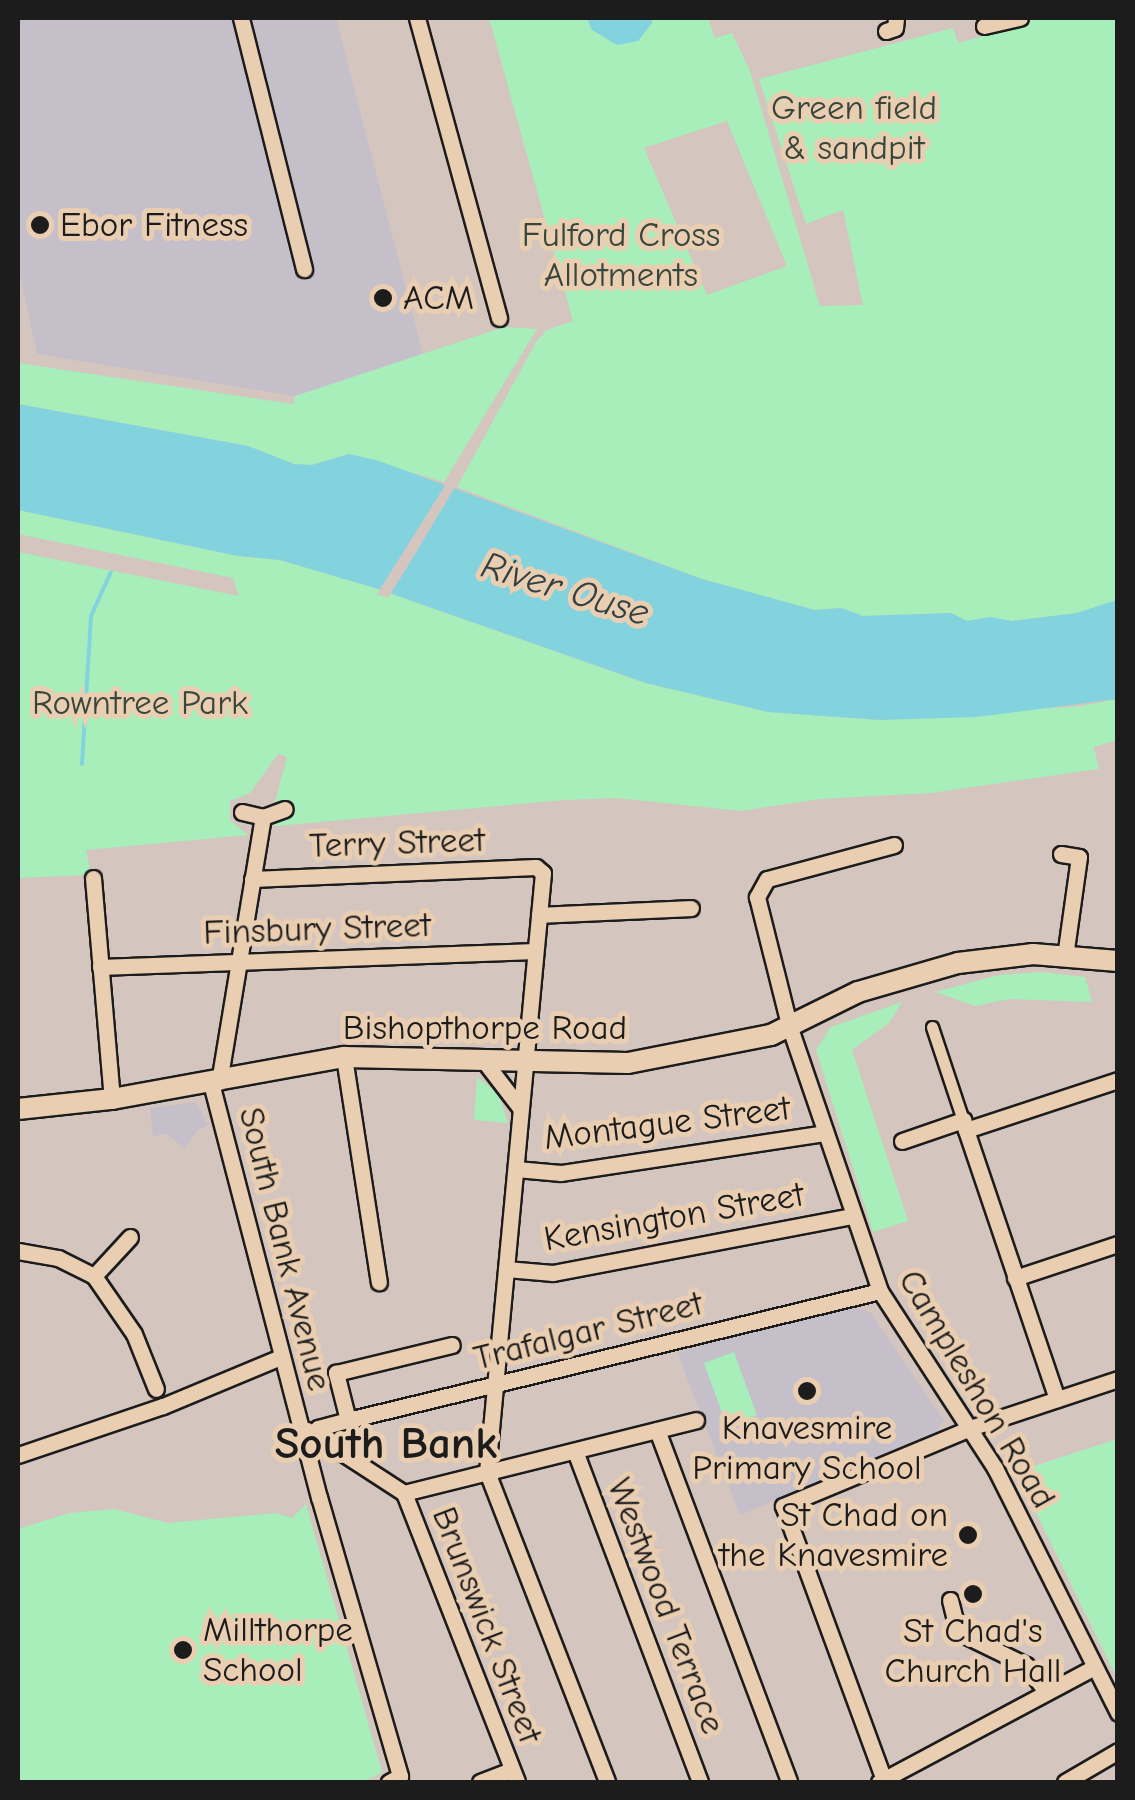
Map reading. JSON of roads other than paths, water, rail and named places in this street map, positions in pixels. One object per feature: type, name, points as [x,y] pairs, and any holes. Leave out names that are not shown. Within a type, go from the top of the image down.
[{"type":"street","points":[[241,18],[304,268]]},
{"type":"street","points":[[416,18],[499,318]]},
{"type":"street","points":[[984,26],[1020,18]]},
{"type":"street","points":[[242,812],[263,817],[285,809]]},
{"type":"street","points":[[215,1082],[263,817]]},
{"type":"street","name":"Campleshon Road","points":[[894,845],[767,879],[757,897],[790,1028],[880,1291],[995,1468],[1118,1713]]},
{"type":"street","points":[[1061,854],[1097,853]]},
{"type":"street","points":[[1065,956],[1078,856]]},
{"type":"street","name":"Terry Street","points":[[252,879],[536,867],[543,873],[539,915]]},
{"type":"street","points":[[92,878],[112,1099]]},
{"type":"street","points":[[607,1782],[487,1472],[524,1062],[539,915],[691,908]]},
{"type":"street","name":"Finsbury Street","points":[[100,967],[535,951]]},
{"type":"street","name":"Bishopthorpe Road","points":[[18,1110],[112,1099],[344,1057],[628,1063],[724,1047],[790,1028],[858,992],[933,968],[992,956],[1118,960]]},
{"type":"street","points":[[932,1027],[1057,1399]]},
{"type":"street","points":[[344,1057],[378,1282]]},
{"type":"street","points":[[484,1062],[520,1108]]},
{"type":"street","points":[[902,1141],[1118,1080]]},
{"type":"street","name":"South Bank Avenue","points":[[215,1082],[281,1356],[306,1430],[394,1779]]},
{"type":"street","name":"Montague Street","points":[[516,1169],[561,1173],[825,1133]]},
{"type":"street","name":"Kensington Street","points":[[506,1269],[553,1273],[852,1216]]},
{"type":"street","points":[[94,1276],[130,1237]]},
{"type":"street","points":[[1016,1278],[1118,1244]]},
{"type":"street","points":[[18,1251],[58,1258],[94,1276],[134,1334],[156,1389]]},
{"type":"street","name":"Trafalgar Street","points":[[306,1430],[880,1291]]},
{"type":"street","points":[[348,1420],[336,1373],[452,1345]]},
{"type":"street","points":[[18,1455],[163,1406],[281,1356]]},
{"type":"street","points":[[1094,1668],[881,1781],[783,1506],[970,1428],[1118,1379]]},
{"type":"street","points":[[404,1493],[696,1420]]},
{"type":"street","name":"Brunswick Street","points":[[306,1430],[404,1493],[514,1776]]},
{"type":"street","points":[[658,1430],[790,1782]]},
{"type":"street","name":"Westwood Terrace","points":[[575,1451],[700,1782]]},
{"type":"street","points":[[950,1600],[958,1632],[1026,1665],[1046,1692]]},
{"type":"street","points":[[1065,1782],[1118,1751]]},
{"type":"street","points":[[480,1782],[514,1776]]},
{"type":"water","points":[[587,18],[652,18],[652,23],[638,41],[617,45],[592,30]]},
{"type":"water","name":"River Ouse","points":[[18,404],[248,446],[294,464],[312,465],[349,454],[379,461],[702,579],[815,610],[841,608],[863,616],[951,613],[967,621],[990,617],[1012,621],[1077,613],[1117,600],[1117,699],[976,717],[880,720],[768,712],[646,683],[375,588],[280,560],[238,556],[18,510]]},
{"type":"waterway","points":[[82,764],[91,616],[111,572]]},
{"type":"place","name":"Ebor Fitness","points":[[40,225]]},
{"type":"place","name":"ACM","points":[[383,298]]},
{"type":"place","name":"Knavesmire Primary School","points":[[807,1391]]},
{"type":"place","name":"St Chad on the Knavesmire","points":[[968,1535]]},
{"type":"place","name":"St Chad's Church Hall","points":[[973,1594]]},
{"type":"place","name":"Millthorpe School","points":[[183,1650]]},
{"type":"district","name":"South Bank","points":[[386,1444]]},
{"type":"park label","name":"Green field & sandpit","points":[[854,128]]},
{"type":"park label","name":"Fulford Cross Allotments","points":[[621,255]]},
{"type":"park label","name":"Rowntree Park","points":[[140,703]]}]
